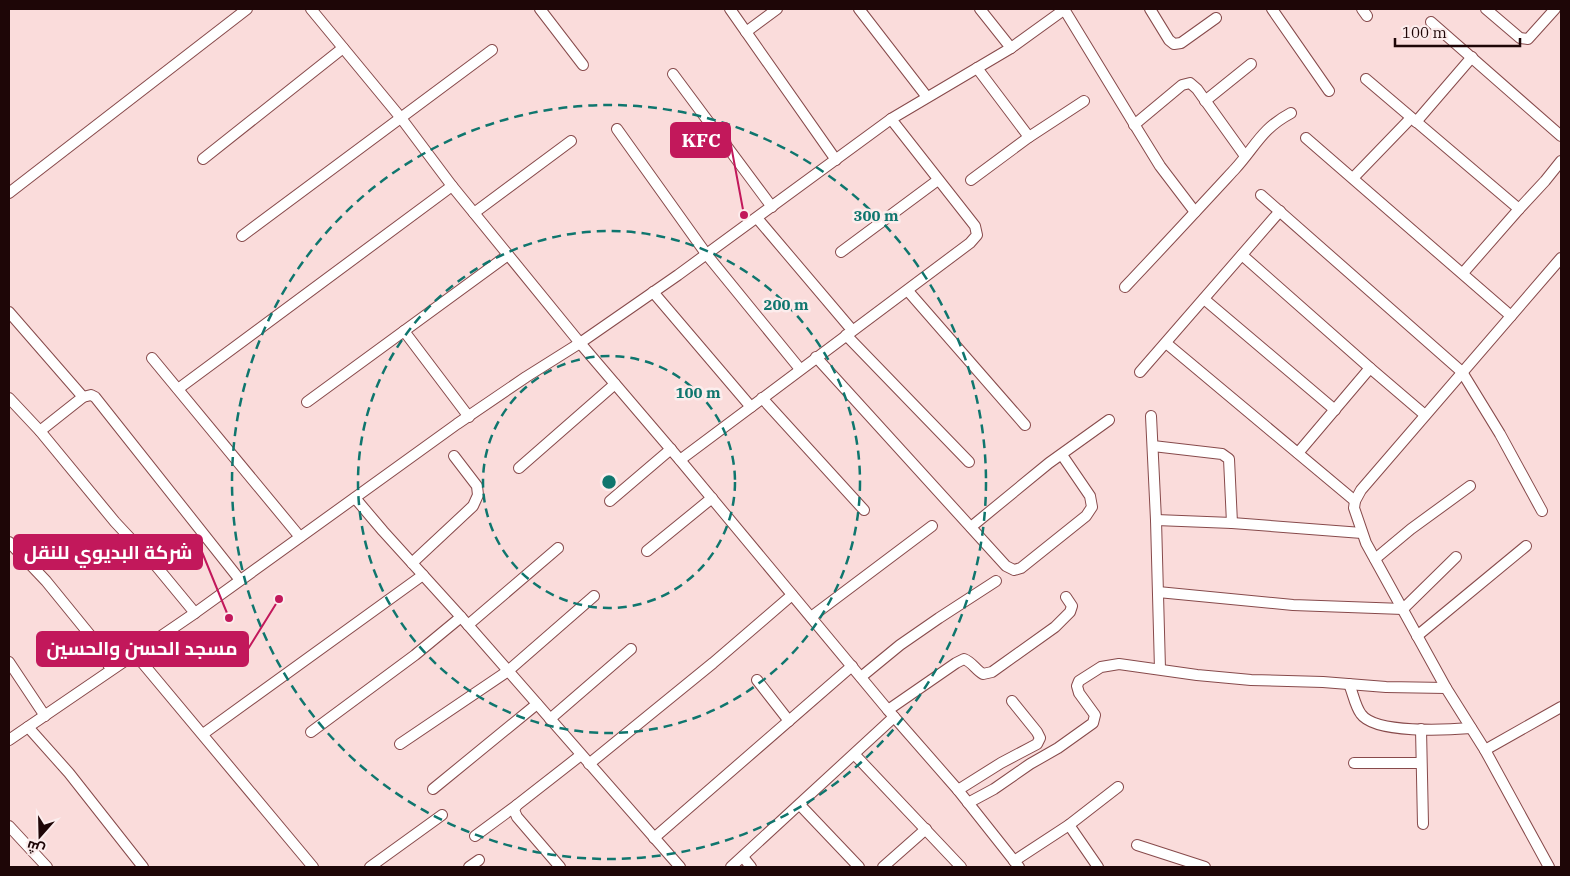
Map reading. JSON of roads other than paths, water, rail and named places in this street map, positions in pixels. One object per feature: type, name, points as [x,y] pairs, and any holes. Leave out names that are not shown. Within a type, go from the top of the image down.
[{"type":"street","points":[[9,193],[247,9]]},
{"type":"street","points":[[311,9],[401,118],[452,186],[580,343],[671,449],[891,714],[958,790],[1016,864],[1118,787]]},
{"type":"street","points":[[540,9],[583,65]]},
{"type":"street","points":[[730,9],[836,160]]},
{"type":"street","points":[[746,32],[776,9]]},
{"type":"street","points":[[859,9],[927,98]]},
{"type":"street","points":[[980,9],[1011,48]]},
{"type":"street","points":[[9,740],[195,613],[526,377],[580,343],[707,255],[891,119],[1011,48],[1065,9],[1134,126],[1160,166],[1195,212]]},
{"type":"street","points":[[1150,9],[1169,40],[1174,44],[1180,43],[1216,18]]},
{"type":"street","points":[[1272,9],[1329,91]]},
{"type":"street","points":[[1486,9],[1520,38],[1528,40],[1555,9]]},
{"type":"street","points":[[1431,22],[1561,136]]},
{"type":"street","points":[[203,159],[343,48]]},
{"type":"street","points":[[242,236],[492,50]]},
{"type":"street","points":[[1353,178],[1413,120],[1472,58]]},
{"type":"street","points":[[1205,101],[1251,64]]},
{"type":"street","points":[[977,68],[1029,137]]},
{"type":"street","points":[[674,74],[772,207]]},
{"type":"street","points":[[1366,79],[1519,209]]},
{"type":"street","points":[[1134,126],[1182,85],[1190,83],[1244,156]]},
{"type":"street","points":[[971,180],[1029,137],[1084,101]]},
{"type":"street","points":[[1125,287],[1238,165],[1265,131],[1278,119],[1290,113]]},
{"type":"street","points":[[680,460],[849,332],[908,291],[970,243],[977,235],[974,226],[891,119]]},
{"type":"street","points":[[617,129],[707,255],[800,369]]},
{"type":"street","points":[[1306,138],[1512,316]]},
{"type":"street","points":[[474,213],[570,141]]},
{"type":"street","points":[[1463,273],[1561,161]]},
{"type":"street","points":[[841,252],[938,180]]},
{"type":"street","points":[[178,389],[452,186]]},
{"type":"street","points":[[1261,195],[1462,372],[1500,434],[1542,511]]},
{"type":"street","points":[[1140,372],[1280,211]]},
{"type":"street","points":[[757,218],[849,332],[969,462]]},
{"type":"street","points":[[307,402],[508,255]]},
{"type":"street","points":[[1242,255],[1426,415]]},
{"type":"street","points":[[1549,867],[1484,750],[1446,688],[1375,559],[1362,532],[1354,508],[1355,501],[1361,490],[1561,258]]},
{"type":"street","points":[[908,291],[1025,425]]},
{"type":"street","points":[[653,292],[751,406]]},
{"type":"street","points":[[1204,299],[1335,410]]},
{"type":"street","points":[[9,312],[83,397]]},
{"type":"street","points":[[404,331],[469,417]]},
{"type":"street","points":[[1166,342],[1355,501]]},
{"type":"street","points":[[816,357],[1006,566],[1014,570],[1021,568],[1086,516],[1092,507],[1090,496],[1062,455]]},
{"type":"street","points":[[152,358],[300,537]]},
{"type":"street","points":[[1298,453],[1370,368]]},
{"type":"street","points":[[519,468],[615,384]]},
{"type":"street","points":[[40,431],[83,397],[91,395],[96,397],[240,580]]},
{"type":"street","points":[[9,398],[40,431],[115,522],[195,613]]},
{"type":"street","points":[[762,398],[864,510]]},
{"type":"street","points":[[1152,416],[1160,670]]},
{"type":"street","points":[[971,527],[1049,464],[1109,420]]},
{"type":"street","points":[[1153,446],[1222,454],[1229,459],[1232,523]]},
{"type":"street","points":[[610,501],[671,449]]},
{"type":"street","points":[[412,563],[473,506],[478,496],[477,486],[454,456]]},
{"type":"street","points":[[1375,559],[1411,529],[1470,486]]},
{"type":"street","points":[[355,498],[680,867]]},
{"type":"street","points":[[647,551],[712,498]]},
{"type":"street","points":[[1156,520],[1362,532]]},
{"type":"street","points":[[811,618],[932,526]]},
{"type":"street","points":[[9,542],[46,581],[90,635],[111,669]]},
{"type":"street","points":[[1417,636],[1526,546]]},
{"type":"street","points":[[311,732],[394,670],[465,621],[558,548]]},
{"type":"street","points":[[1158,592],[1294,605],[1403,609],[1456,557]]},
{"type":"street","points":[[203,734],[423,575]]},
{"type":"street","points":[[861,678],[938,618],[996,581]]},
{"type":"street","points":[[590,764],[792,595]]},
{"type":"street","points":[[400,744],[508,671],[594,596]]},
{"type":"street","points":[[731,867],[855,755],[891,714],[956,663],[964,659],[983,674],[992,672],[1055,627],[1070,612],[1072,606],[1066,597]]},
{"type":"street","points":[[550,719],[631,649]]},
{"type":"street","points":[[135,654],[313,867]]},
{"type":"street","points":[[9,662],[45,716]]},
{"type":"street","points":[[968,803],[994,789],[1093,723],[1095,715],[1079,693],[1078,686],[1079,680],[1101,667],[1119,664],[1197,675],[1251,680],[1446,688]]},
{"type":"street","points":[[654,838],[852,666]]},
{"type":"street","points":[[757,680],[789,720]]},
{"type":"street","points":[[1349,684],[1360,713],[1373,723],[1421,729],[1471,728]]},
{"type":"street","points":[[958,790],[1001,763],[1037,744],[1040,738],[1037,732],[1012,701]]},
{"type":"street","points":[[433,789],[537,704]]},
{"type":"street","points":[[1484,750],[1561,706]]},
{"type":"street","points":[[28,727],[69,773],[142,867]]},
{"type":"street","points":[[1421,729],[1422,824]]},
{"type":"street","points":[[475,836],[581,754]]},
{"type":"street","points":[[855,755],[961,867]]},
{"type":"street","points":[[1354,763],[1421,763]]},
{"type":"street","points":[[517,805],[514,810],[517,817],[560,867]]},
{"type":"street","points":[[800,805],[859,867]]},
{"type":"street","points":[[370,867],[442,815]]},
{"type":"street","points":[[1069,825],[1098,867]]},
{"type":"street","points":[[9,826],[47,867]]},
{"type":"street","points":[[883,867],[926,829]]},
{"type":"street","points":[[1137,845],[1202,867]]},
{"type":"street","points":[[743,857],[751,867]]},
{"type":"street","points":[[469,867],[479,860]]},
{"type":"place","name":"KFC","points":[[744,215]]},
{"type":"place","name":"مسجد الحسن والحسين","points":[[279,599]]},
{"type":"place","name":"شركة البديوي للنقل","points":[[229,618]]}]
